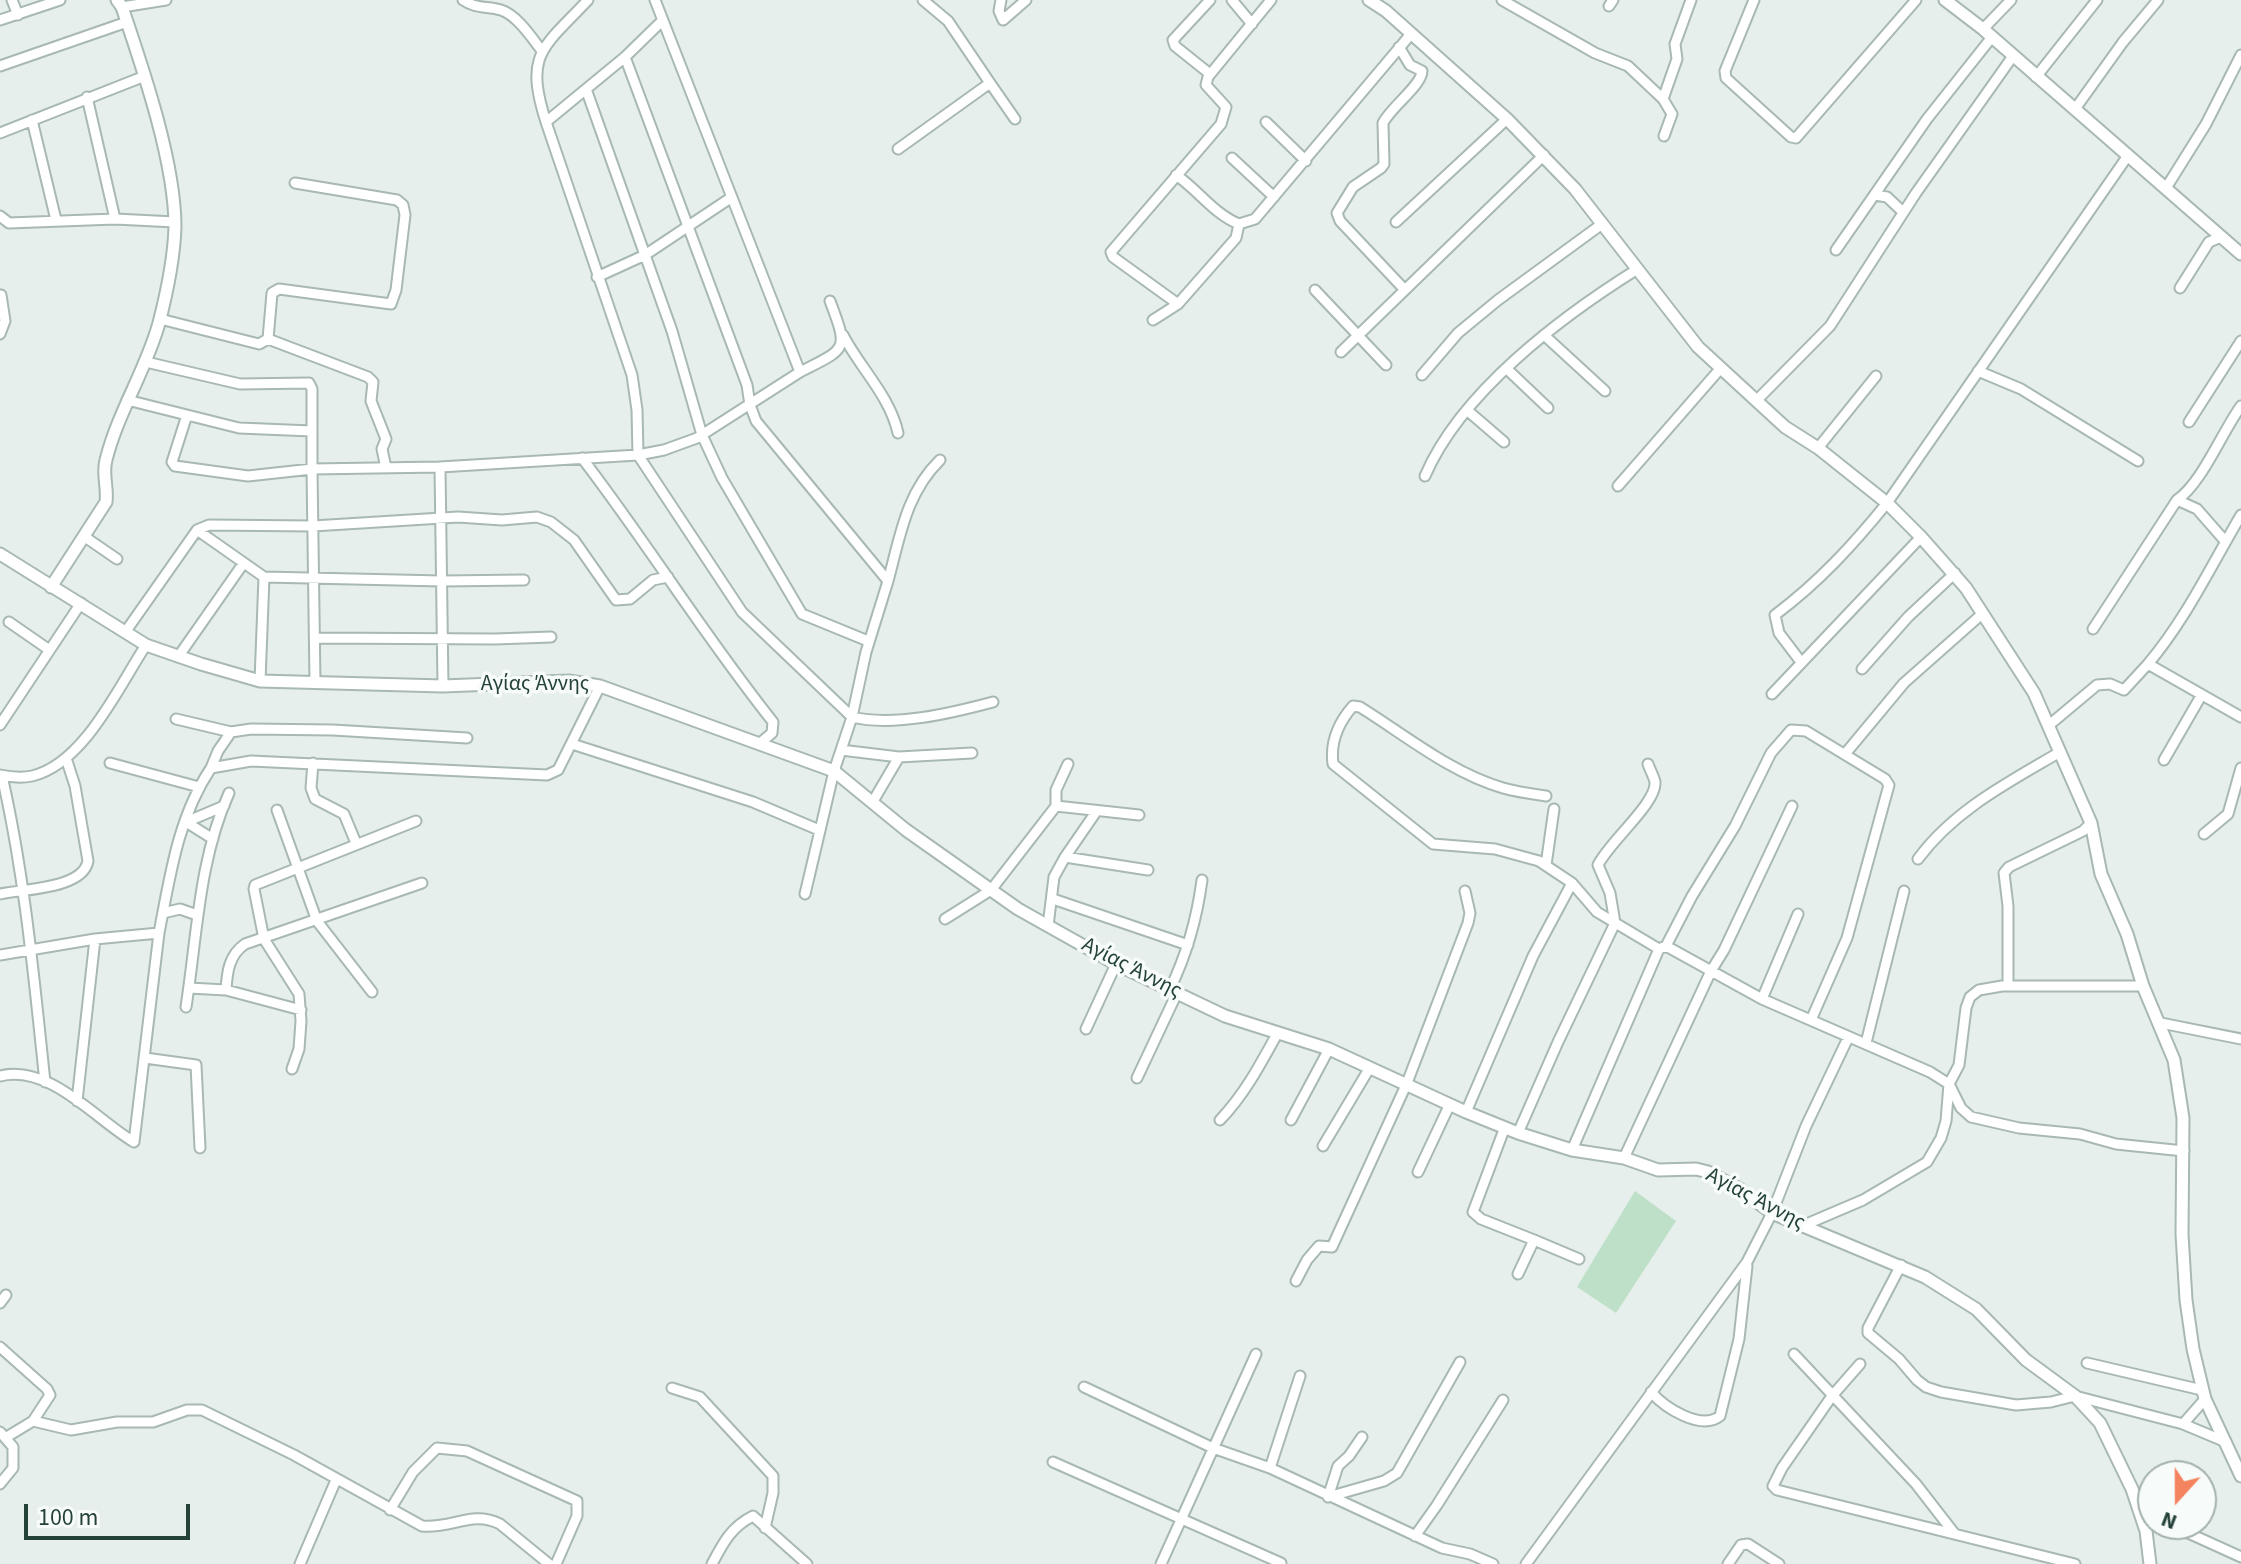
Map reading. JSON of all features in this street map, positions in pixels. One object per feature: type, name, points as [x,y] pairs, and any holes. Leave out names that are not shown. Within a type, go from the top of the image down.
[{"type":"street","points":[[12,0],[18,15]]},
{"type":"street","points":[[0,20],[60,0]]},
{"type":"street","points":[[51,587],[106,502],[105,464],[160,319],[174,247],[175,222],[167,168],[145,76],[119,4],[166,0]]},
{"type":"street","points":[[463,0],[470,5],[501,10],[510,15],[542,51]]},
{"type":"street","points":[[588,0],[542,51],[535,82],[597,277],[632,375],[638,455],[742,612],[852,717],[868,721],[898,719],[993,702]]},
{"type":"street","points":[[655,0],[800,372]]},
{"type":"street","points":[[923,0],[948,21],[1015,119]]},
{"type":"street","points":[[1001,0],[999,11],[1003,20],[1026,0]]},
{"type":"street","points":[[1210,0],[1173,40],[1175,46],[1210,74]]},
{"type":"street","points":[[1232,0],[1252,24]]},
{"type":"street","points":[[1178,304],[1113,257],[1111,252],[1225,116],[1226,107],[1206,85],[1210,74],[1271,0]]},
{"type":"street","points":[[1369,0],[1507,119],[1544,155],[1575,189],[1698,347],[1720,369],[1785,427],[1818,448],[1887,503],[1921,537],[1955,573],[2034,693],[2091,823],[2097,862],[2127,934],[2143,986],[2161,1023],[2178,1077],[2184,1151],[2182,1234],[2193,1349],[2204,1394],[2241,1476]]},
{"type":"street","points":[[1502,0],[1595,53],[1628,66],[1663,99],[1672,114],[1664,136]]},
{"type":"street","points":[[1663,99],[1677,59],[1675,44],[1691,0]]},
{"type":"street","points":[[1754,0],[1725,71],[1726,78],[1791,137],[1796,138],[1916,0]]},
{"type":"street","points":[[1945,0],[2241,254]]},
{"type":"street","points":[[1836,250],[2011,0]]},
{"type":"street","points":[[2036,77],[2097,0]]},
{"type":"street","points":[[2075,109],[2123,42],[2158,0]]},
{"type":"street","points":[[546,122],[625,57],[662,21]]},
{"type":"street","points":[[0,66],[127,22]]},
{"type":"street","points":[[1176,175],[1239,224],[1255,219],[1411,34]]},
{"type":"street","points":[[1399,47],[1410,65],[1422,71],[1423,76],[1383,123],[1384,164],[1353,187],[1337,213],[1340,221],[1404,289]]},
{"type":"street","points":[[2166,188],[2206,124],[2241,55]]},
{"type":"street","points":[[1756,401],[1830,326],[1903,212],[2013,56]]},
{"type":"street","points":[[625,57],[747,385],[756,421],[888,581]]},
{"type":"street","points":[[0,133],[145,76]]},
{"type":"street","points":[[898,149],[990,83]]},
{"type":"street","points":[[586,89],[672,331],[702,435],[722,478],[802,614],[868,641]]},
{"type":"street","points":[[87,97],[115,219]]},
{"type":"street","points":[[1396,222],[1507,119]]},
{"type":"street","points":[[32,120],[56,220]]},
{"type":"street","points":[[1266,122],[1306,161]]},
{"type":"street","points":[[1341,352],[1544,155]]},
{"type":"street","points":[[1801,662],[1779,633],[1775,615],[1829,570],[1887,503],[2127,157]]},
{"type":"street","points":[[1232,158],[1274,197]]},
{"type":"street","points":[[268,339],[272,293],[276,291],[391,304],[396,290],[405,215],[403,205],[397,200],[295,183]]},
{"type":"street","points":[[1875,195],[1887,197],[1903,212]]},
{"type":"street","points":[[597,277],[645,255],[732,197]]},
{"type":"street","points":[[0,216],[9,223],[115,219],[175,222]]},
{"type":"street","points":[[1153,320],[1178,304],[1236,238],[1239,224]]},
{"type":"street","points":[[1422,375],[1458,333],[1602,224]]},
{"type":"street","points":[[2180,288],[2209,242],[2221,237]]},
{"type":"street","points":[[1425,476],[1436,451],[1507,369],[1591,298],[1636,270]]},
{"type":"street","points":[[1315,290],[1386,365]]},
{"type":"street","points":[[0,334],[5,321],[1,295]]},
{"type":"street","points":[[830,301],[843,335],[864,372],[891,408],[898,433]]},
{"type":"street","points":[[160,319],[259,344],[268,339],[368,377],[373,382],[371,401],[386,439],[382,449],[386,468]]},
{"type":"street","points":[[187,415],[172,462],[175,466],[248,476],[312,469],[440,467],[638,455],[680,446],[702,435],[837,350],[843,335]]},
{"type":"street","points":[[1544,335],[1605,391]]},
{"type":"street","points":[[2189,422],[2241,341]]},
{"type":"street","points":[[146,362],[240,384],[309,383],[312,389],[315,683]]},
{"type":"street","points":[[1507,369],[1548,408]]},
{"type":"street","points":[[1618,486],[1720,369]]},
{"type":"street","points":[[1978,371],[2021,389],[2138,461]]},
{"type":"street","points":[[1818,448],[1876,376]]},
{"type":"street","points":[[127,400],[239,428],[312,431]]},
{"type":"street","points":[[2093,629],[2177,500],[2198,477],[2241,406]]},
{"type":"street","points":[[1468,411],[1504,442]]},
{"type":"street","points":[[582,458],[630,520],[745,687],[773,722],[772,733],[759,744]]},
{"type":"street","points":[[805,894],[834,771],[852,717],[868,641],[913,494],[940,460]]},
{"type":"street","points":[[440,467],[443,686]]},
{"type":"street","points":[[2177,500],[2197,509],[2225,541]]},
{"type":"street","points":[[2048,726],[2097,685],[2110,684],[2124,690],[2128,687],[2169,639],[2241,515]]},
{"type":"street","points":[[126,631],[197,530],[209,525],[313,526],[537,517],[551,522],[574,540],[619,601],[630,599],[653,580],[668,577]]},
{"type":"street","points":[[197,530],[264,577],[524,580]]},
{"type":"street","points":[[85,537],[117,559]]},
{"type":"street","points":[[1772,694],[1921,537]]},
{"type":"street","name":"Αγίας Άννης","points":[[0,554],[146,645],[260,681],[443,686],[569,681],[600,686],[834,771],[906,830],[1048,926],[1116,964],[1225,1016],[1329,1049],[1518,1133],[1572,1150],[1624,1158],[1658,1170],[1696,1169],[1708,1172],[1738,1188],[1772,1213],[1901,1265],[1967,1301],[2026,1360],[2075,1396],[2100,1423],[2137,1499]]},
{"type":"street","points":[[178,657],[243,564]]},
{"type":"street","points":[[1862,669],[1908,617],[1955,573]]},
{"type":"street","points":[[260,681],[264,577]]},
{"type":"street","points":[[0,725],[81,603]]},
{"type":"street","points":[[1845,754],[1904,683],[1982,614]]},
{"type":"street","points":[[9,622],[48,649]]},
{"type":"street","points":[[315,638],[551,637]]},
{"type":"street","points":[[45,1082],[32,949],[12,818],[1,776],[32,776],[66,758],[89,734],[146,645]]},
{"type":"street","points":[[2148,664],[2241,717]]},
{"type":"street","points":[[211,768],[251,761],[547,775],[558,770],[600,686]]},
{"type":"street","points":[[2164,760],[2201,696]]},
{"type":"street","points":[[1546,796],[1502,788],[1479,779],[1360,707],[1353,706],[1343,717],[1336,734],[1333,764],[1433,844],[1495,849],[1520,854],[1546,865],[1572,883],[1597,912],[1615,923],[1762,999],[1848,1038],[1909,1061],[1949,1084],[1961,1108],[1971,1117],[2019,1128],[2080,1134],[2116,1144],[2184,1151]]},
{"type":"street","points":[[176,719],[231,732],[260,728],[467,738]]},
{"type":"street","points":[[1572,1150],[1663,947],[1735,826],[1771,753],[1791,730],[1806,731],[1885,779],[1889,785],[1847,938],[1811,1020]]},
{"type":"street","points":[[0,1076],[13,1073],[45,1082],[134,1142],[159,933],[172,861],[199,787],[231,732]]},
{"type":"street","points":[[572,744],[753,802],[819,830]]},
{"type":"street","points":[[841,750],[899,757],[972,753]]},
{"type":"street","points":[[1918,859],[1943,831],[1986,796],[2060,752]]},
{"type":"street","points":[[872,803],[899,757]]},
{"type":"street","points":[[0,894],[71,881],[87,868],[79,805],[66,758]]},
{"type":"street","points":[[110,763],[199,787]]},
{"type":"street","points":[[313,763],[311,788],[315,799],[344,814],[356,843]]},
{"type":"street","points":[[945,919],[991,890],[1056,806],[1056,790],[1068,764]]},
{"type":"street","points":[[1518,1133],[1615,923],[1610,893],[1598,865],[1653,792],[1655,782],[1648,764]]},
{"type":"street","points":[[2204,834],[2237,804],[2241,768]]},
{"type":"street","points":[[186,1007],[197,915],[213,839],[229,793]]},
{"type":"street","points":[[186,822],[224,806]]},
{"type":"street","points":[[1056,806],[1139,815]]},
{"type":"street","points":[[1624,1158],[1792,806]]},
{"type":"street","points":[[1546,865],[1554,809]]},
{"type":"street","points":[[277,810],[317,921],[372,992]]},
{"type":"street","points":[[1048,926],[1054,877],[1096,812]]},
{"type":"street","points":[[292,1069],[299,1049],[299,994],[264,939],[255,885],[416,821]]},
{"type":"street","points":[[186,822],[213,839]]},
{"type":"street","points":[[2008,986],[2008,906],[2004,873],[2009,867],[2083,831],[2091,823]]},
{"type":"street","points":[[1065,857],[1148,870]]},
{"type":"street","points":[[1137,1078],[1174,991],[1198,911],[1202,880]]},
{"type":"street","points":[[226,990],[231,961],[236,951],[245,944],[422,883]]},
{"type":"street","points":[[1466,1112],[1533,956],[1572,883]]},
{"type":"street","points":[[1296,1281],[1319,1246],[1332,1247],[1407,1083],[1468,923],[1469,905],[1465,891]]},
{"type":"street","points":[[1866,1043],[1904,891]]},
{"type":"street","points":[[1053,899],[1188,945]]},
{"type":"street","points":[[163,913],[180,909],[197,915]]},
{"type":"street","points":[[1762,999],[1798,914]]},
{"type":"street","points":[[0,955],[95,939],[159,933]]},
{"type":"street","points":[[77,1101],[95,939]]},
{"type":"street","points":[[1086,1029],[1116,964]]},
{"type":"street","points":[[1802,1226],[1863,1200],[1927,1162],[1941,1138],[1946,1121],[1949,1084],[1959,1065],[1966,1008],[1970,997],[1979,990],[2008,986],[2143,986]]},
{"type":"street","points":[[189,988],[226,990],[301,1010]]},
{"type":"street","points":[[2161,1023],[2241,1039]]},
{"type":"street","points":[[1220,1120],[1234,1106],[1255,1075],[1277,1034]]},
{"type":"street","points":[[1526,1564],[1747,1262],[1772,1213],[1806,1126],[1848,1038]]},
{"type":"street","points":[[1291,1120],[1329,1049]]},
{"type":"street","points":[[145,1058],[196,1065],[200,1148]]},
{"type":"street","points":[[1323,1146],[1369,1069]]},
{"type":"street","points":[[1418,1172],[1450,1104]]},
{"type":"street","points":[[1505,1127],[1473,1212],[1481,1219],[1579,1259]]},
{"type":"street","points":[[1518,1274],[1534,1240]]},
{"type":"street","points":[[1651,1392],[1678,1412],[1702,1422],[1713,1421],[1720,1416],[1739,1339],[1747,1262]]},
{"type":"street","points":[[1901,1265],[1868,1333],[1926,1387],[2016,1405],[2075,1396],[2183,1424],[2226,1442]]},
{"type":"street","points":[[0,1347],[50,1395],[33,1421],[3,1435],[13,1447],[13,1468],[0,1484]]},
{"type":"street","points":[[1161,1564],[1256,1354]]},
{"type":"street","points":[[1794,1354],[1916,1484],[1955,1534]]},
{"type":"street","points":[[1328,1497],[1392,1478],[1397,1473],[1460,1362]]},
{"type":"street","points":[[2087,1363],[2204,1394]]},
{"type":"street","points":[[1860,1364],[1832,1396],[1775,1480],[1773,1486],[1777,1490],[2075,1564]]},
{"type":"street","points":[[1270,1468],[1300,1376]]},
{"type":"street","points":[[1084,1387],[1213,1448],[1270,1468],[1415,1536],[1493,1564]]},
{"type":"street","points":[[672,1388],[700,1397],[773,1476],[773,1493],[765,1528]]},
{"type":"street","points":[[2183,1424],[2204,1394]]},
{"type":"street","points":[[1415,1536],[1503,1400]]},
{"type":"street","points":[[33,1421],[71,1430],[117,1422],[153,1422],[187,1410],[202,1410],[294,1455],[422,1526],[439,1528],[478,1517],[491,1519],[549,1564]]},
{"type":"street","points":[[1328,1497],[1338,1466],[1362,1437]]},
{"type":"street","points":[[390,1510],[413,1472],[437,1448],[467,1451],[577,1501],[577,1516],[556,1564]]},
{"type":"street","points":[[1053,1462],[1281,1563]]},
{"type":"street","points":[[300,1564],[336,1480]]},
{"type":"street","points":[[712,1564],[726,1537],[739,1523],[753,1516],[807,1564]]},
{"type":"street","name":"Αγίας Άννης","points":[[2149,1540],[2150,1564]]},
{"type":"street","points":[[2204,1540],[2241,1557]]},
{"type":"street","points":[[1728,1564],[1741,1545],[1748,1544],[1779,1564]]},
{"type":"green space","points":[[1635,1191],[1676,1221],[1616,1313],[1577,1287]]}]
